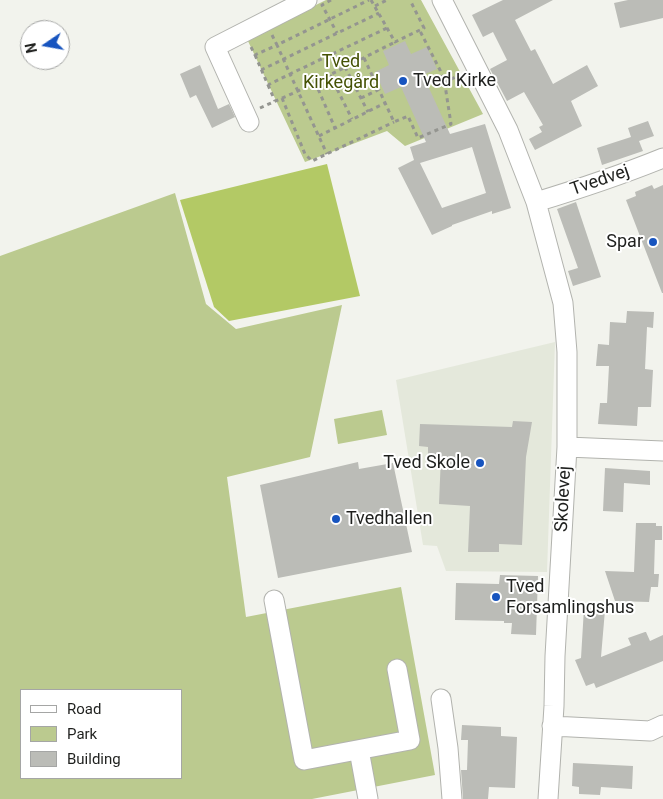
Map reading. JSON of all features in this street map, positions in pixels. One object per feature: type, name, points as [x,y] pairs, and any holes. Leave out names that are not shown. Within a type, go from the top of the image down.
[{"type":"street","points":[[247,118],[215,47],[307,0]]},
{"type":"street","name":"Skolevej","points":[[442,0],[508,130],[536,202],[563,303],[567,352],[566,447],[548,799]]},
{"type":"street","name":"Tvedvej","points":[[536,202],[611,178],[663,158]]},
{"type":"street","points":[[566,447],[663,451]]},
{"type":"street","points":[[274,600],[304,760],[410,740],[397,669]]},
{"type":"street","points":[[441,699],[448,748],[452,799]]},
{"type":"street","points":[[552,726],[650,731],[663,725]]},
{"type":"street","points":[[359,750],[368,799]]},
{"type":"path","points":[[331,0],[322,5],[337,33]]},
{"type":"path","points":[[255,55],[370,0],[395,42]]},
{"type":"path","points":[[375,6],[386,0]]},
{"type":"path","points":[[247,118],[275,101],[424,28],[410,0]]},
{"type":"path","points":[[261,70],[379,13]]},
{"type":"path","points":[[268,85],[387,28]]},
{"type":"path","points":[[270,30],[327,154]]},
{"type":"path","points":[[282,98],[305,154],[312,161],[408,116],[418,138],[451,124],[445,85],[440,70],[420,30]]},
{"type":"path","points":[[248,40],[275,101]]},
{"type":"path","points":[[364,58],[394,122]]},
{"type":"path","points":[[346,67],[368,112]]},
{"type":"path","points":[[330,75],[352,119]]},
{"type":"path","points":[[315,82],[336,128]]},
{"type":"path","points":[[361,98],[378,90]]},
{"type":"path","points":[[319,136],[385,103]]},
{"type":"shaded area","name":"Tved Skole","points":[[555,342],[547,572],[446,571],[437,546],[423,545],[396,380]]},
{"type":"green space","name":"Tved Kirkegård","points":[[326,0],[421,0],[483,114],[405,146],[387,131],[305,162],[247,39]]},
{"type":"green space","points":[[327,164],[360,296],[229,321],[214,307],[180,200]]},
{"type":"green space","points":[[175,193],[206,304],[236,329],[342,305],[310,457],[227,477],[246,617],[401,587],[435,775],[312,799],[0,799],[0,256]]},
{"type":"green space","points":[[382,410],[387,435],[338,444],[334,419]]},
{"type":"building","points":[[503,0],[553,0],[515,20],[531,51],[535,49],[553,84],[587,65],[598,86],[571,101],[582,126],[535,150],[529,139],[542,132],[539,127],[543,125],[524,92],[507,101],[490,69],[507,60],[493,32],[483,37],[472,15]]},
{"type":"building","points":[[628,0],[663,0],[663,18],[620,28],[614,3]]},
{"type":"building","points":[[405,41],[411,54],[427,47],[437,69],[423,75],[450,134],[485,124],[511,208],[492,214],[492,211],[452,225],[432,235],[398,168],[414,160],[410,147],[426,142],[401,87],[385,94],[375,72],[389,65],[383,51]],"holes":[[[472,147],[486,193],[442,208],[420,163]]]},
{"type":"building","points":[[200,65],[218,109],[229,104],[235,117],[212,128],[196,95],[190,98],[180,74]]},
{"type":"building","points":[[648,121],[654,136],[639,141],[643,151],[602,165],[597,148],[631,137],[628,128]]},
{"type":"building","name":"Spar","points":[[652,185],[654,189],[663,185],[663,293],[626,200],[636,196],[635,192]]},
{"type":"building","points":[[576,202],[601,277],[573,286],[568,271],[578,268],[557,209]]},
{"type":"building","points":[[627,311],[654,312],[653,328],[647,327],[645,369],[653,370],[651,407],[638,407],[637,426],[598,424],[600,403],[607,403],[609,366],[596,366],[598,344],[609,345],[610,322],[626,323]]},
{"type":"building","points":[[513,421],[532,422],[526,457],[522,545],[499,544],[499,552],[468,552],[470,506],[439,504],[441,455],[428,455],[428,447],[419,446],[420,424],[512,427]]},
{"type":"building","name":"Tvedhallen","points":[[358,462],[359,469],[393,463],[412,552],[278,578],[260,485]]},
{"type":"building","points":[[605,468],[650,471],[650,485],[624,483],[623,512],[603,511]]},
{"type":"building","points":[[636,523],[656,523],[656,526],[662,526],[662,540],[655,540],[654,574],[659,574],[658,587],[651,587],[649,602],[615,601],[605,571],[634,572]]},
{"type":"building","name":"Tved Forsamlingshus","points":[[500,575],[538,576],[536,635],[511,634],[512,623],[504,623],[504,621],[455,620],[456,583],[499,584]]},
{"type":"building","points":[[584,608],[605,610],[601,657],[631,645],[628,638],[646,632],[650,641],[663,635],[663,661],[596,688],[594,683],[586,686],[575,660],[581,658]]},
{"type":"building","points":[[462,725],[501,727],[501,736],[517,737],[515,788],[489,787],[488,799],[463,799],[461,770],[467,770],[468,740],[461,740]]},
{"type":"building","points":[[573,763],[633,766],[632,789],[601,787],[600,795],[579,794],[579,787],[572,786]]},
{"type":"place","name":"Tved Kirke","points":[[403,81]]},
{"type":"place","name":"Spar","points":[[653,242]]},
{"type":"place","name":"Tved Skole","points":[[480,463]]},
{"type":"place","name":"Tvedhallen","points":[[336,519]]},
{"type":"place","name":"Tved Forsamlingshus","points":[[496,597]]}]
